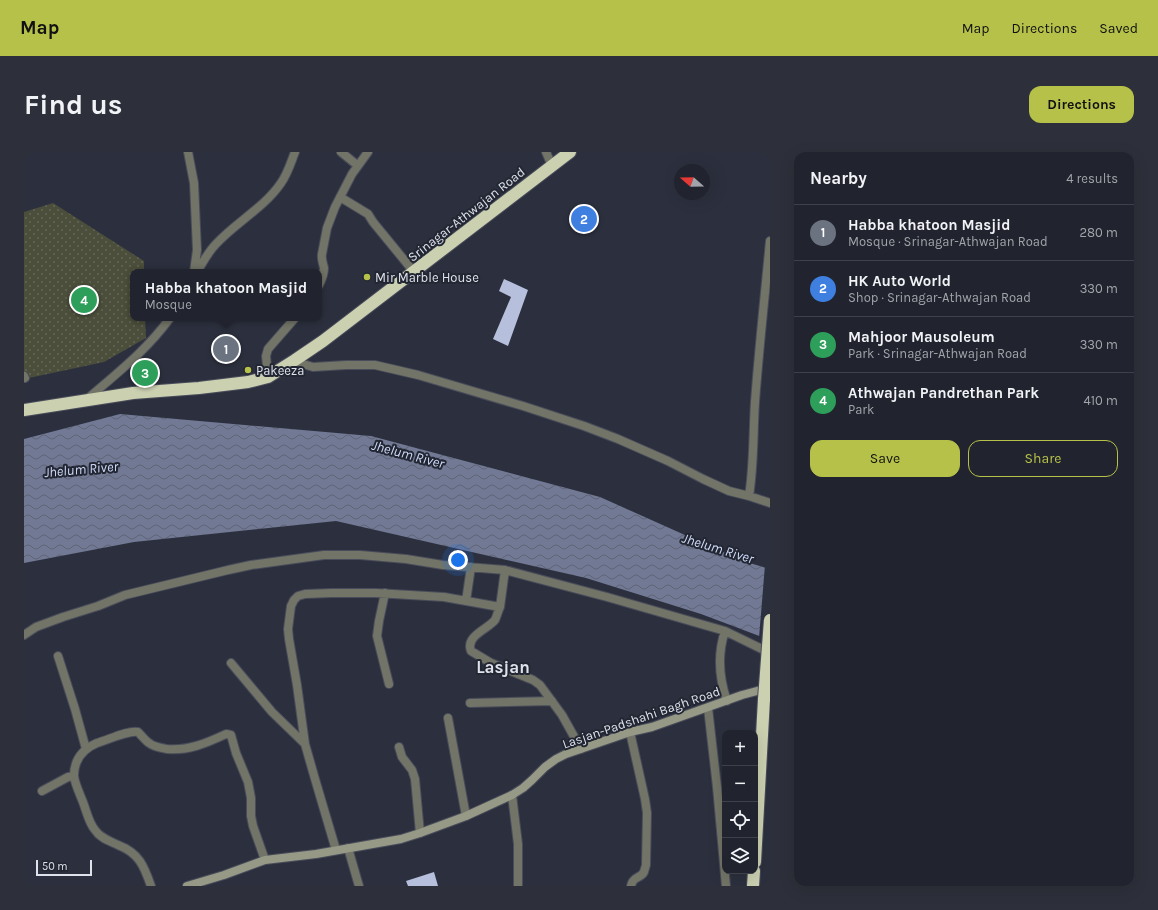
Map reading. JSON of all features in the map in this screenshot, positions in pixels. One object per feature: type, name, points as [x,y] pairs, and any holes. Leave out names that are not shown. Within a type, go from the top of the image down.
[{"type":"highway","name":"Srinagar-Athwajan Road","points":[[24,410],[133,393],[234,384],[268,377],[323,341],[570,152]]},
{"type":"highway","points":[[756,838],[770,620]]},
{"type":"highway","points":[[754,874],[754,886]]},
{"type":"street","points":[[188,152],[194,183],[197,250],[194,269]]},
{"type":"street","points":[[199,269],[215,244],[262,205],[274,192],[282,182],[296,152]]},
{"type":"street","points":[[341,152],[358,165]]},
{"type":"street","points":[[322,278],[324,269],[321,258],[327,228],[340,197],[352,174],[368,152]]},
{"type":"street","points":[[546,152],[552,166]]},
{"type":"street","points":[[340,197],[368,214],[414,272]]},
{"type":"street","points":[[749,496],[753,463],[753,435],[758,365],[770,241]]},
{"type":"street","points":[[86,400],[138,355],[162,330],[168,321]]},
{"type":"street","points":[[268,377],[266,356],[268,348],[292,321]]},
{"type":"street","points":[[295,360],[299,363],[313,367],[375,365],[418,375],[523,406],[618,439],[668,461],[729,491],[770,503]]},
{"type":"street","points":[[24,636],[36,627],[98,606],[124,595],[251,565],[324,555],[360,555],[406,559],[443,565],[505,570],[725,631],[770,653]]},
{"type":"street","points":[[466,602],[470,567]]},
{"type":"street","points":[[505,570],[500,607],[495,619],[472,640],[470,651],[533,680],[540,685],[562,715],[581,749]]},
{"type":"street","points":[[336,850],[305,744],[298,692],[288,639],[291,606],[294,600],[298,596],[305,594],[385,593],[444,597],[500,607]]},
{"type":"street","points":[[385,593],[377,636],[389,684]]},
{"type":"street","points":[[725,631],[722,639],[719,666],[727,701]]},
{"type":"street","points":[[58,656],[86,748]]},
{"type":"street","points":[[230,663],[272,712],[305,744]]},
{"type":"street","name":"Lasjan-Padshahi Bagh Road","points":[[187,886],[224,875],[265,860],[316,854],[401,839],[420,833],[466,816],[512,795],[524,788],[545,767],[556,759],[630,732],[652,727],[770,687]]},
{"type":"street","points":[[470,703],[552,701]]},
{"type":"street","points":[[708,708],[726,886]]},
{"type":"street","points":[[448,718],[466,816]]},
{"type":"street","points":[[151,886],[140,860],[133,853],[101,837],[96,832],[90,821],[74,776],[76,763],[79,756],[86,748],[103,741],[134,732],[138,732],[148,743],[155,746],[178,749],[192,747],[226,734],[230,734],[236,754],[248,782],[253,826],[265,860]]},
{"type":"street","points":[[628,886],[633,880],[644,872],[646,865],[647,813],[630,732]]},
{"type":"street","points":[[399,747],[402,757],[412,770],[415,779],[420,833]]},
{"type":"street","points":[[42,791],[68,777],[74,776]]},
{"type":"street","points":[[512,795],[518,844],[518,886]]},
{"type":"street","points":[[348,848],[359,886]]},
{"type":"green space","points":[[53,203],[144,261],[144,269],[130,269],[130,321],[145,321],[146,338],[104,362],[24,379],[24,212]]},
{"type":"water","name":"Jhelum River","points":[[120,414],[371,436],[600,497],[743,561],[770,569],[770,640],[701,614],[586,578],[336,521],[134,542],[24,563],[24,439]]},
{"type":"pier","points":[[765,565],[770,567],[770,642],[759,638]]},
{"type":"building","points":[[504,279],[528,290],[508,346],[493,339],[511,297],[499,291]]},
{"type":"building","points":[[434,872],[438,886],[408,886],[406,881]]},
{"type":"place","name":"HK Auto World","points":[[584,219]]},
{"type":"place","name":"Mir Marble House","points":[[367,277]]},
{"type":"place","name":"Athwajan Pandrethan Park","points":[[84,300]]},
{"type":"place","name":"Habba khatoon Masjid","points":[[226,349]]},
{"type":"place","name":"Pakeeza","points":[[248,370]]},
{"type":"place","name":"Mahjoor Mausoleum","points":[[145,373]]},
{"type":"district","name":"Lasjan","points":[[503,667]]}]
